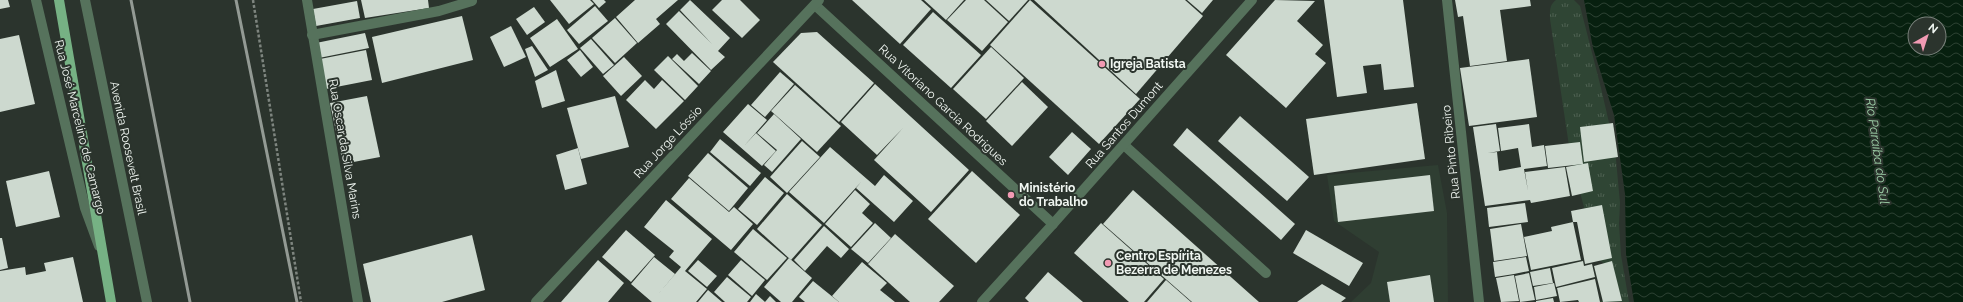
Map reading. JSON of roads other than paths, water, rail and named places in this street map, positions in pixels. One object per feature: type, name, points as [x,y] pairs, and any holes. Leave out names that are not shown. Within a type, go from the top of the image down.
[{"type":"main road","name":"Rua José Marcelino de Camargo","points":[[60,0],[103,259],[112,302]]},
{"type":"street","name":"Rua José Marcelino de Camargo","points":[[36,0],[85,208],[103,259]]},
{"type":"street","name":"Avenida Roosevelt Brasil","points":[[85,0],[147,302]]},
{"type":"street","name":"Rua Oscar da Silva Marins","points":[[307,0],[358,302]]},
{"type":"street","name":"Rua Santos Dumont","points":[[982,302],[1124,145],[1252,0]]},
{"type":"street","name":"Rua Pinto Ribeiro","points":[[1447,0],[1479,302]]},
{"type":"street","points":[[312,35],[438,12],[472,1]]},
{"type":"street","name":"Rua Vitoriano Garcia Rodrigues","points":[[817,2],[1053,224]]},
{"type":"street","name":"Rua Jorge Lóssio","points":[[536,302],[817,2]]},
{"type":"street","points":[[1124,145],[1266,273]]},
{"type":"water","name":"Rio Paraíba do Sul","points":[[1584,0],[1963,0],[1963,302],[1634,302],[1626,254],[1625,194],[1614,115],[1593,48]]},
{"type":"railway","points":[[131,0],[190,302]]},
{"type":"railway","points":[[236,0],[297,302]]},
{"type":"place","name":"Igreja Batista","points":[[1102,64]]},
{"type":"place","name":"Ministério do Trabalho","points":[[1011,195]]},
{"type":"place","name":"Centro Espírita Bezerra de Menezes","points":[[1108,263]]}]
